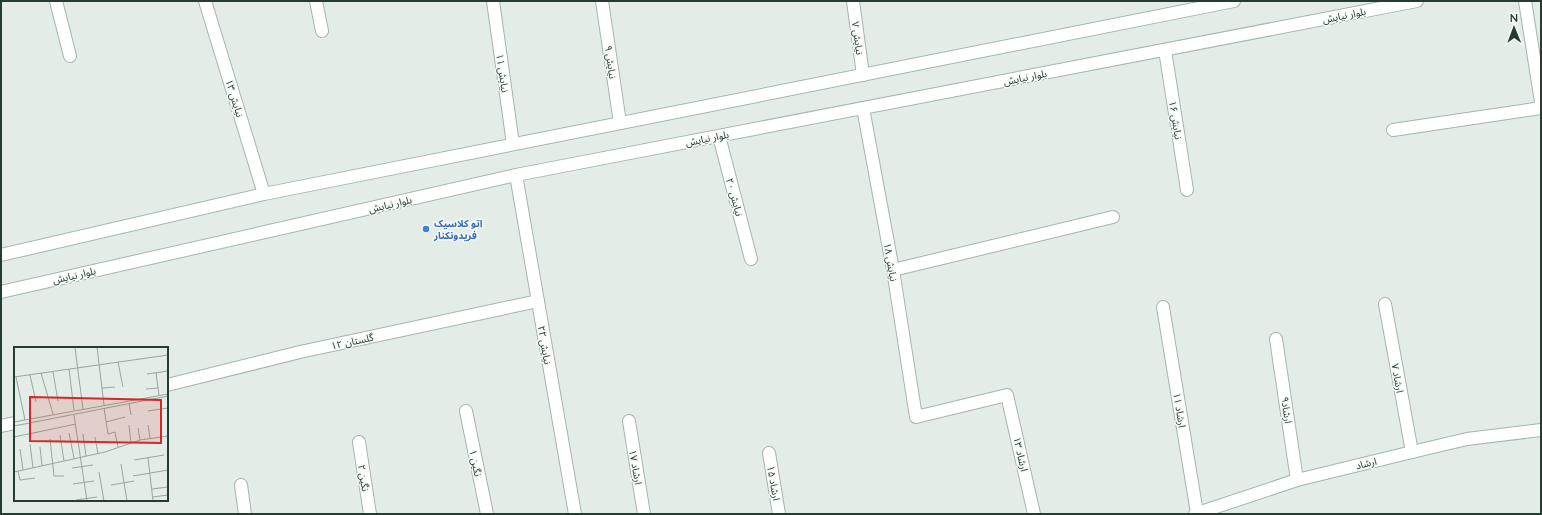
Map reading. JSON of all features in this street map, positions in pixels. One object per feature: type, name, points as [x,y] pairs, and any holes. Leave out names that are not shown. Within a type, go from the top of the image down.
[{"type":"street","points":[[56,1],[70,56]]},
{"type":"street","name":"نیایش ۱۳","points":[[205,1],[264,194]]},
{"type":"street","points":[[316,1],[322,31]]},
{"type":"street","name":"نیایش ۱۱","points":[[493,1],[514,144]]},
{"type":"street","name":"نیایش ۹","points":[[602,1],[620,123]]},
{"type":"street","name":"نیایش ۷","points":[[853,1],[863,75]]},
{"type":"street","points":[[1,255],[264,194],[1234,1]]},
{"type":"street","name":"بلوار نیایش","points":[[1,292],[516,175],[1417,1]]},
{"type":"street","points":[[1525,1],[1541,102]]},
{"type":"street","name":"نیایش ۱۶","points":[[1165,50],[1187,190]]},
{"type":"street","name":"نیایش ۱۸","points":[[863,108],[893,270],[916,417],[1007,395]]},
{"type":"street","points":[[1393,130],[1541,108]]},
{"type":"street","name":"نیایش ۲۰","points":[[718,136],[751,259]]},
{"type":"street","name":"نیایش ۲۲","points":[[516,175],[575,514]]},
{"type":"street","points":[[893,270],[1113,216]]},
{"type":"street","name":"گلستان ۱۲","points":[[168,385],[300,352],[538,301]]},
{"type":"street","name":"ارشاد ۷","points":[[1385,304],[1412,452]]},
{"type":"street","name":"ارشاد ۱۱","points":[[1163,307],[1196,514]]},
{"type":"street","name":"ارشاد۹","points":[[1276,339],[1297,480]]},
{"type":"street","name":"ارشاد ۱۳","points":[[1007,395],[1034,514]]},
{"type":"street","name":"نگین ۱","points":[[466,411],[487,514]]},
{"type":"street","name":"ارشاد ۱۷","points":[[628,421],[644,514]]},
{"type":"street","points":[[1,426],[14,423]]},
{"type":"street","name":"ارشاد","points":[[1196,514],[1297,480],[1412,452],[1467,439],[1541,430]]},
{"type":"street","name":"نگین ۲","points":[[359,442],[370,514]]},
{"type":"street","name":"ارشاد ۱۵","points":[[769,453],[779,514]]},
{"type":"street","points":[[241,485],[246,514]]},
{"type":"place","name":"اتو کلاسیک فریدونکنار","points":[[426,229]]}]
